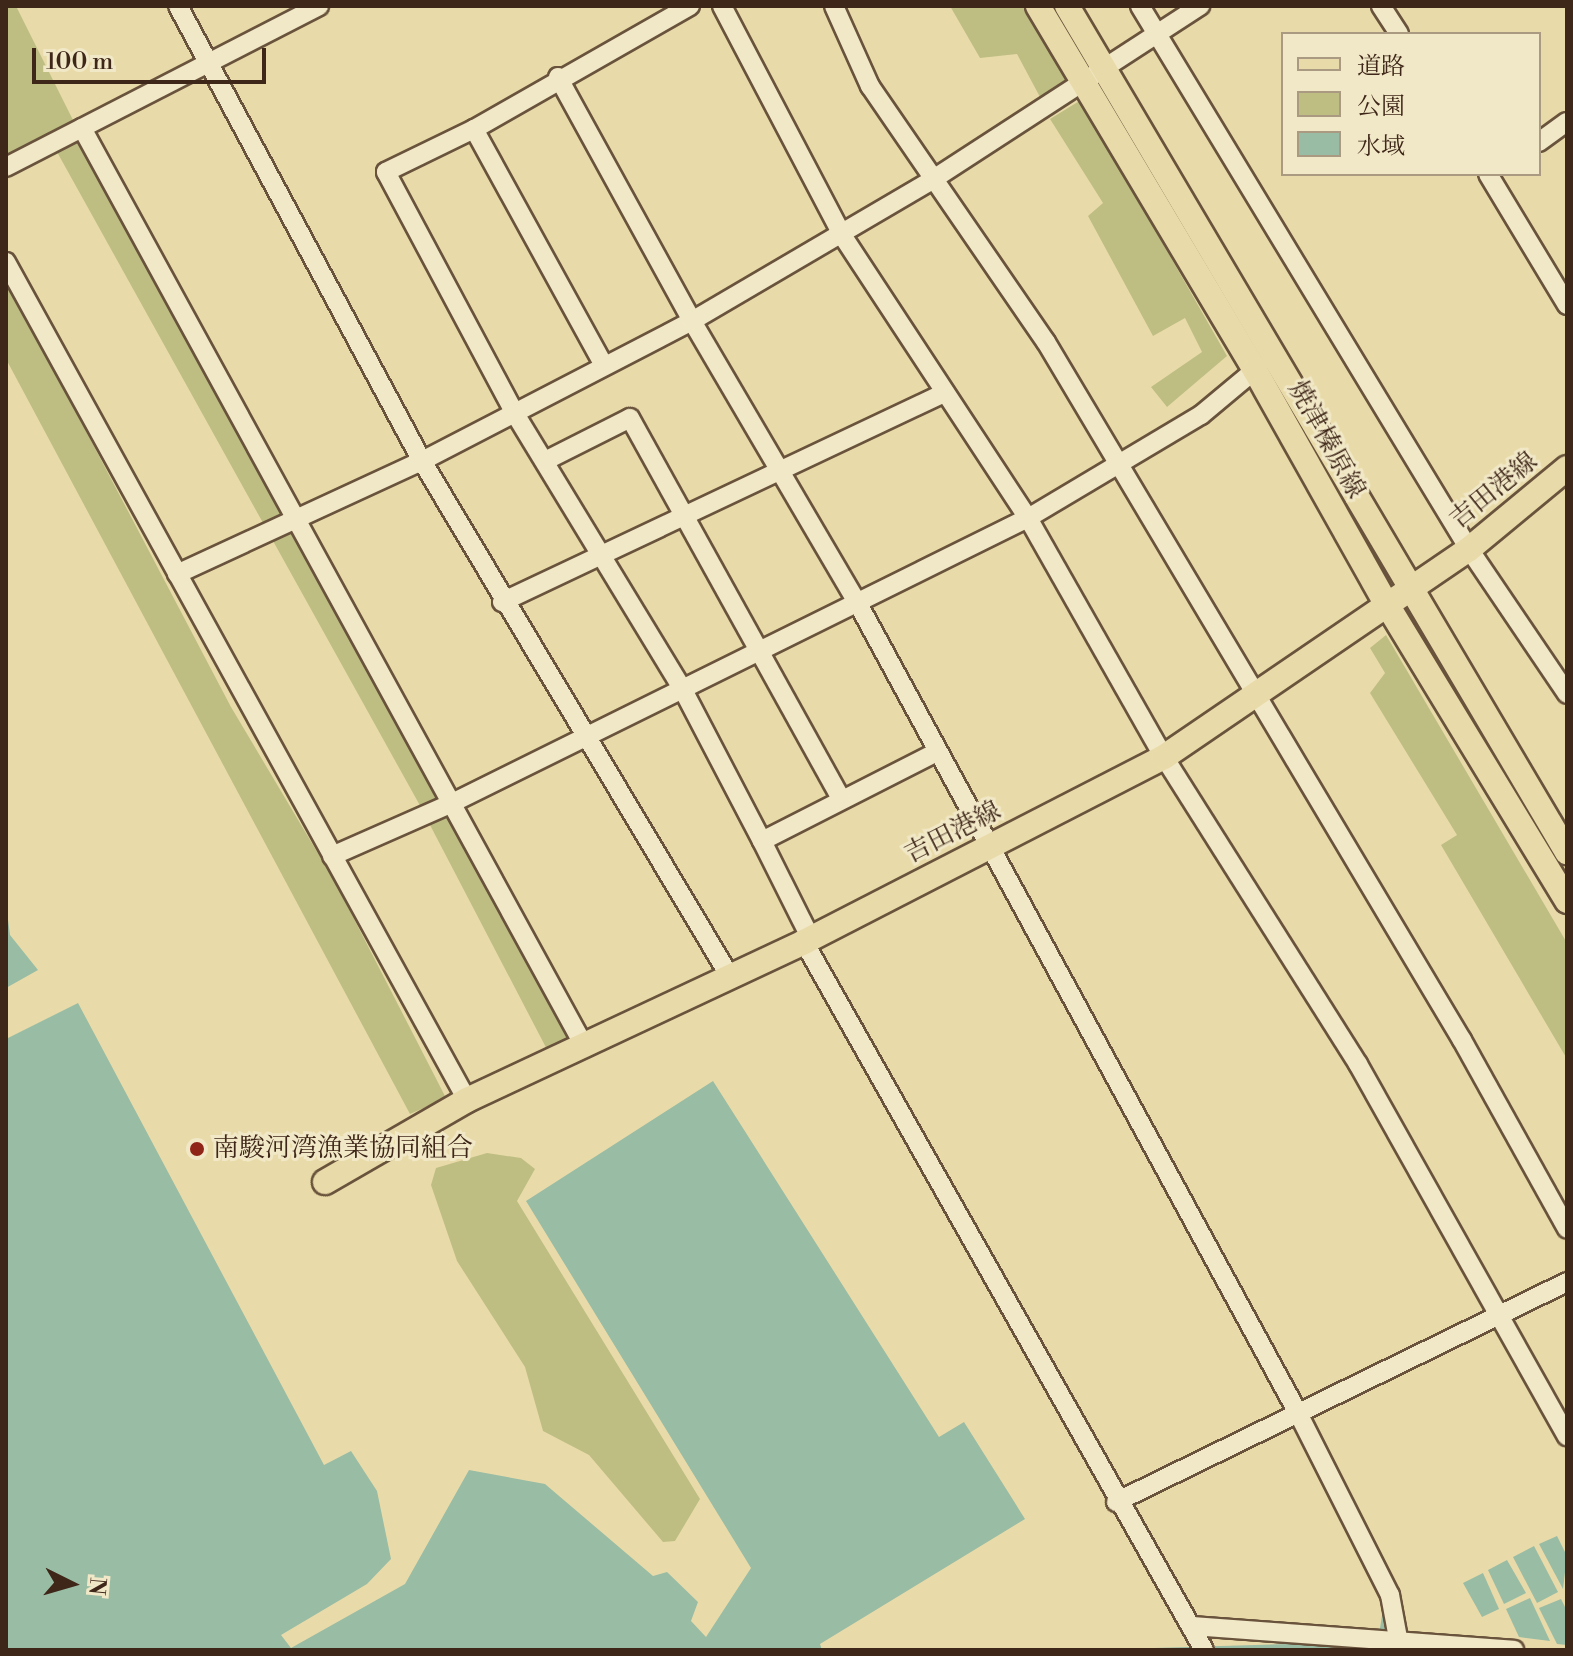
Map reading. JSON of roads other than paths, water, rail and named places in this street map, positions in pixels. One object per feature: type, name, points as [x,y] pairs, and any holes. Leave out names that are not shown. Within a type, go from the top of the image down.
[{"type":"main road","name":"焼津榛原線","points":[[1038,6],[1255,370],[1386,603],[1567,901]]},
{"type":"main road","name":"焼津榛原線","points":[[1067,6],[1567,852]]},
{"type":"main road","name":"吉田港線","points":[[325,1182],[467,1100],[808,940],[1164,757],[1469,549],[1567,468]]},
{"type":"street","points":[[178,6],[422,461],[502,602],[729,975]]},
{"type":"street","points":[[6,167],[319,6]]},
{"type":"street","points":[[690,6],[558,77],[474,129],[386,172],[514,412],[682,688],[762,841],[808,940],[1116,1502],[1204,1650]]},
{"type":"street","points":[[722,6],[842,235],[1028,518],[1164,757],[1358,1064],[1567,1436]]},
{"type":"street","points":[[834,6],[870,86],[1046,342],[1462,1040],[1567,1229]]},
{"type":"street","points":[[1140,6],[1469,549],[1567,694]]},
{"type":"street","points":[[177,574],[422,461],[603,364],[692,321],[932,180],[1200,6]]},
{"type":"street","points":[[1381,6],[1398,32]]},
{"type":"street","points":[[558,77],[692,321],[856,600],[935,753],[989,846],[1299,1415],[1390,1595],[1398,1638]]},
{"type":"street","points":[[1541,141],[1567,122]]},
{"type":"street","points":[[82,128],[583,1044]]},
{"type":"street","points":[[474,129],[603,364]]},
{"type":"street","points":[[1492,176],[1567,305]]},
{"type":"street","points":[[6,262],[467,1100]]},
{"type":"street","points":[[332,856],[450,804],[581,735],[1028,518],[1120,467],[1201,415],[1255,370]]},
{"type":"street","points":[[502,602],[684,514],[782,473],[945,393]]},
{"type":"street","points":[[545,461],[630,418],[841,799]]},
{"type":"street","points":[[762,841],[935,753]]},
{"type":"street","points":[[1116,1502],[1567,1282]]},
{"type":"street","points":[[1192,1629],[1398,1638],[1514,1650]]},
{"type":"water","points":[[6,904],[10,935],[38,970],[6,988]]},
{"type":"water","points":[[78,1003],[324,1465],[351,1451],[377,1491],[391,1559],[367,1584],[281,1635],[291,1648],[405,1584],[469,1470],[545,1484],[653,1576],[667,1572],[698,1602],[691,1621],[706,1637],[751,1568],[526,1201],[713,1081],[939,1437],[964,1422],[1025,1519],[820,1644],[822,1650],[6,1650],[6,1039]]},
{"type":"water","points":[[1557,1536],[1567,1556],[1563,1589],[1539,1544]]},
{"type":"water","points":[[1534,1546],[1558,1592],[1537,1603],[1513,1557]]},
{"type":"water","points":[[1507,1560],[1526,1593],[1504,1604],[1488,1570]]},
{"type":"water","points":[[1483,1573],[1499,1609],[1482,1617],[1463,1583]]},
{"type":"water","points":[[1530,1598],[1550,1641],[1519,1637],[1506,1609]]},
{"type":"water","points":[[1561,1599],[1567,1611],[1567,1645],[1557,1644],[1539,1608]]},
{"type":"water","points":[[1428,1640],[1466,1650],[1085,1650]]},
{"type":"waterway","points":[[1382,1628],[1385,1609]]},
{"type":"place","name":"南駿河湾漁業協同組合","points":[[197,1149]]}]
